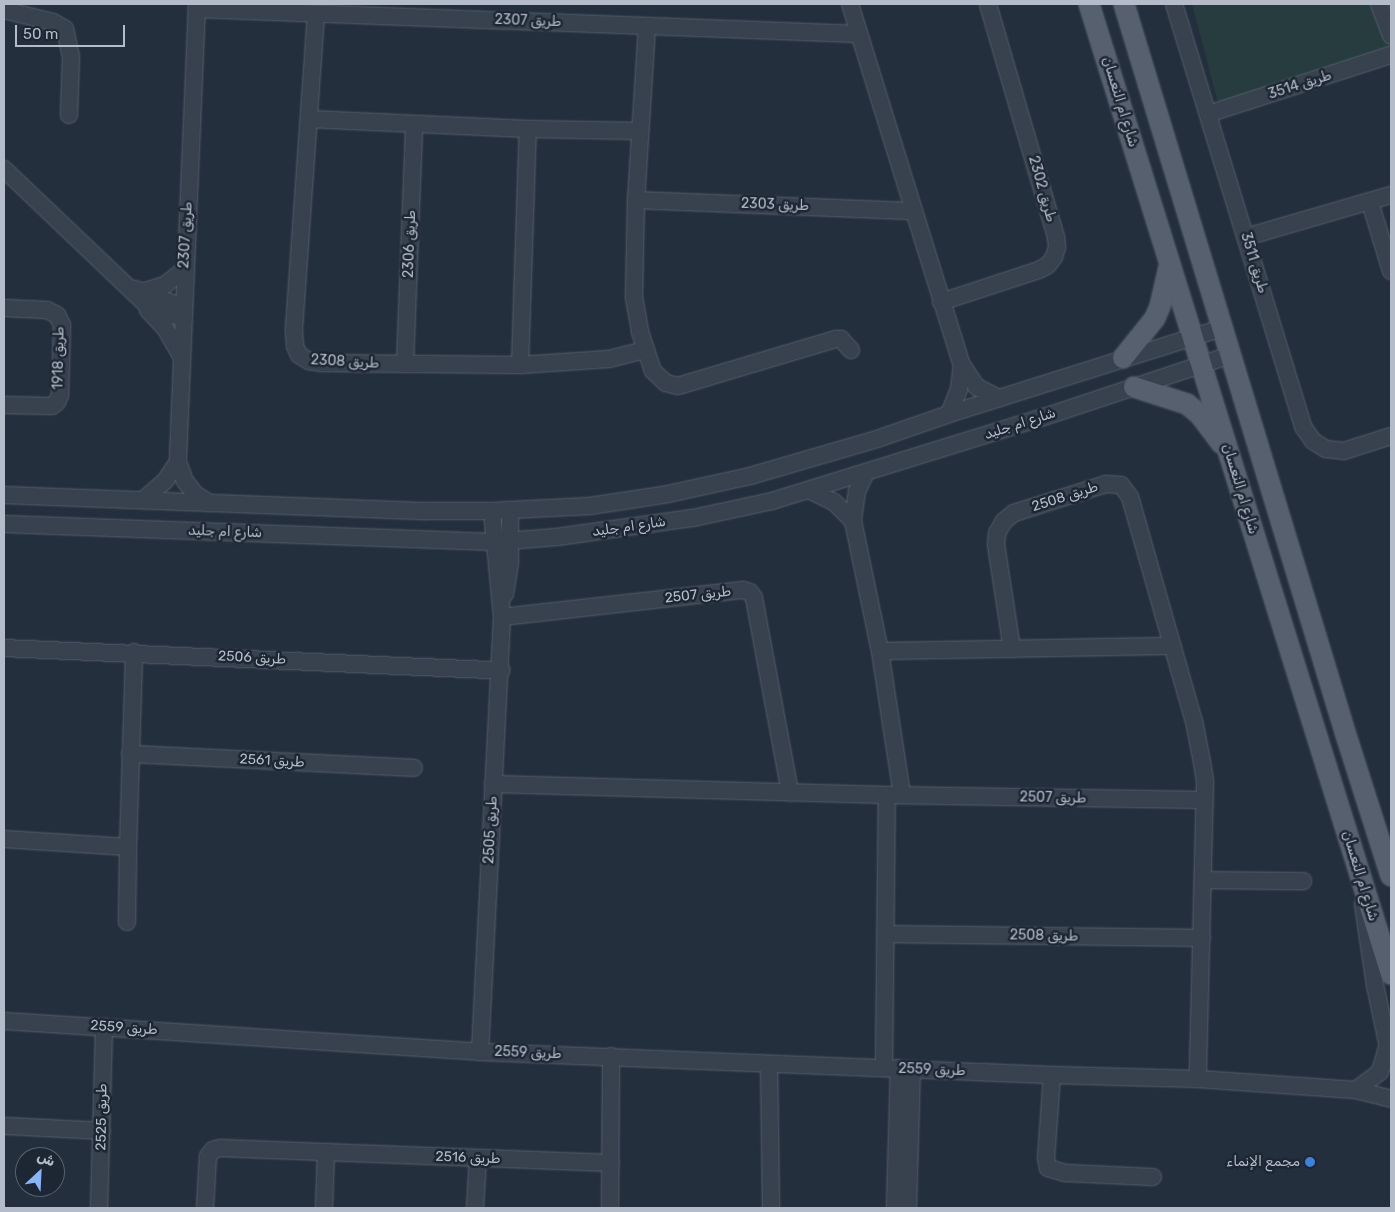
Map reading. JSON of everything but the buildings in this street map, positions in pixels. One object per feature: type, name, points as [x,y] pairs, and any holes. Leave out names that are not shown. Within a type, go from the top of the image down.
[{"type":"main road","name":"شارع ام النعسان","points":[[1090,4],[1192,338],[1202,364],[1391,974]]},
{"type":"main road","points":[[1124,4],[1344,732],[1391,876]]},
{"type":"main road","points":[[1123,358],[1155,318],[1160,306],[1170,263]]},
{"type":"main road","points":[[1134,387],[1187,404],[1200,415],[1228,451]]},
{"type":"street","points":[[850,4],[962,366],[977,386],[999,398]]},
{"type":"street","name":"طريق 2302","points":[[941,302],[1039,270],[1048,265],[1057,248],[1056,237],[988,4]]},
{"type":"street","name":"طريق 3511","points":[[1174,4],[1304,428],[1313,441],[1326,449],[1344,450],[1391,436]]},
{"type":"street","points":[[1379,4],[1391,36]]},
{"type":"street","name":"طريق 2307","points":[[209,503],[195,494],[185,481],[178,462],[197,6],[316,14],[859,34]]},
{"type":"street","points":[[4,10],[52,22],[65,29],[71,57],[70,115]]},
{"type":"street","name":"طريق 2308","points":[[316,14],[294,331],[296,351],[304,359],[322,363],[520,366],[609,359],[645,350]]},
{"type":"street","points":[[648,26],[636,200],[634,297],[645,350],[657,376],[666,383],[678,386],[836,339],[841,339],[851,350]]},
{"type":"street","name":"طريق 3514","points":[[1208,114],[1391,55]]},
{"type":"street","points":[[309,119],[414,125],[640,131]]},
{"type":"street","name":"طريق 2306","points":[[405,364],[414,125]]},
{"type":"street","points":[[520,366],[528,129]]},
{"type":"street","points":[[4,169],[159,312],[183,312]]},
{"type":"street","points":[[1246,237],[1391,195]]},
{"type":"street","name":"طريق 2303","points":[[636,200],[914,210]]},
{"type":"street","points":[[1370,202],[1391,271]]},
{"type":"street","points":[[137,292],[165,285],[185,269]]},
{"type":"street","points":[[137,292],[165,328],[181,356]]},
{"type":"street","name":"طريق 1918","points":[[4,308],[47,310],[56,315],[62,325],[60,394],[57,402],[52,406],[4,405]]},
{"type":"street","name":"شارع ام جليد","points":[[4,495],[492,511],[590,506],[668,494],[750,476],[877,439],[1123,358],[1222,328]]},
{"type":"street","name":"شارع ام جليد","points":[[4,524],[494,542],[557,538],[693,518],[809,490],[1230,355]]},
{"type":"street","points":[[949,414],[959,389],[962,366]]},
{"type":"street","points":[[143,500],[166,481],[178,462]]},
{"type":"street","points":[[866,472],[857,491],[853,522],[880,651],[895,795],[886,934],[898,1068],[904,1100],[908,1208]]},
{"type":"street","name":"طريق 2508","points":[[1012,649],[996,546],[1000,527],[1014,513],[1111,483],[1121,486],[1130,497],[1194,721],[1202,762],[1204,800],[1203,880],[1198,1079]]},
{"type":"street","points":[[809,490],[834,502],[853,522]]},
{"type":"street","name":"طريق 2505","points":[[502,613],[508,582],[511,542],[510,510]]},
{"type":"street","name":"طريق 2505","points":[[480,1052],[493,784],[501,671],[502,613],[492,511]]},
{"type":"street","name":"طريق 2507","points":[[502,613],[743,590],[750,592],[754,598],[790,793]]},
{"type":"street","points":[[880,651],[1172,646]]},
{"type":"street","name":"طريق 2506","points":[[4,648],[134,652],[501,671]]},
{"type":"street","points":[[127,922],[134,652]]},
{"type":"street","name":"طريق 2561","points":[[130,754],[414,768]]},
{"type":"street","name":"طريق 2507","points":[[493,784],[790,793],[1204,800]]},
{"type":"street","points":[[4,839],[128,847]]},
{"type":"street","points":[[1203,880],[1303,881]]},
{"type":"street","points":[[1362,882],[1370,959],[1391,1061]]},
{"type":"street","name":"طريق 2508","points":[[886,934],[1202,938]]},
{"type":"street","name":"طريق 2559","points":[[4,1021],[480,1052],[1198,1079],[1356,1090],[1391,1099]]},
{"type":"street","name":"طريق 2525","points":[[99,1208],[104,1027]]},
{"type":"street","points":[[1356,1090],[1380,1072],[1387,1044]]},
{"type":"street","points":[[610,1208],[611,1056]]},
{"type":"street","points":[[769,1064],[771,1208]]},
{"type":"street","points":[[859,1066],[880,1074],[904,1100]]},
{"type":"street","points":[[894,1208],[904,1100],[924,1075],[936,1070]]},
{"type":"street","points":[[1052,1075],[1046,1158],[1048,1168],[1066,1173],[1153,1177]]},
{"type":"street","points":[[4,1126],[102,1131]]},
{"type":"street","name":"طريق 2516","points":[[205,1208],[208,1156],[213,1150],[220,1148],[611,1163]]},
{"type":"street","points":[[324,1208],[326,1152]]},
{"type":"street","points":[[475,1208],[478,1158]]},
{"type":"green space","points":[[1192,4],[1376,4],[1390,47],[1218,103]]},
{"type":"place","name":"مجمع الإنماء","points":[[1310,1162]]}]
